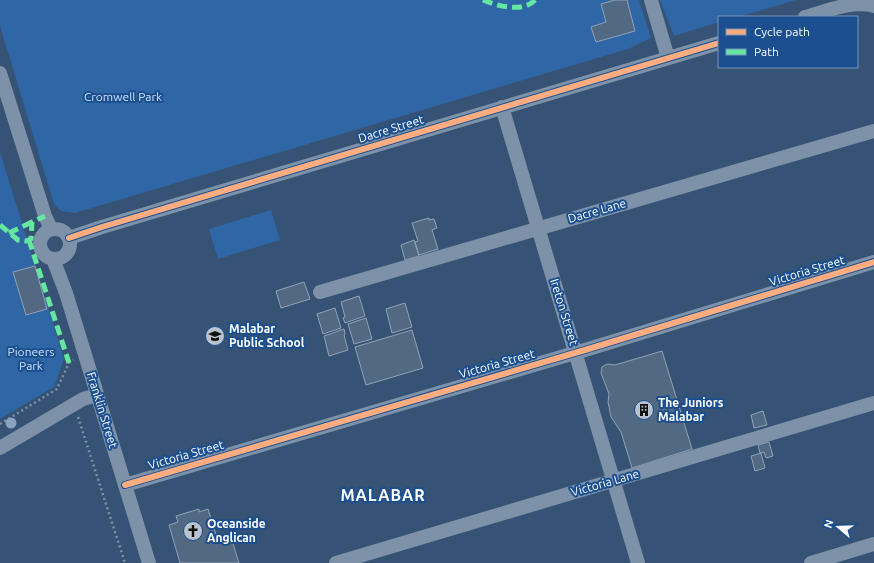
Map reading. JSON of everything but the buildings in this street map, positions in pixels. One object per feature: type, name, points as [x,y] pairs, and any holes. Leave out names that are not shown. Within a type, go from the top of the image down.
[{"type":"street","points":[[651,0],[668,58]]},
{"type":"street","points":[[808,16],[846,5],[862,4],[874,6]]},
{"type":"street","name":"Dacre Street","points":[[69,238],[718,43]]},
{"type":"street","points":[[0,73],[42,209],[51,229]]},
{"type":"street","name":"Ireton Street","points":[[502,107],[638,563]]},
{"type":"street","name":"Dacre Lane","points":[[320,292],[874,131]]},
{"type":"street","points":[[51,229],[62,230],[69,238],[68,251],[62,257],[53,259],[45,255],[40,247],[41,238],[51,229]]},
{"type":"street","name":"Franklin Street","points":[[53,259],[66,293],[149,563]]},
{"type":"street","name":"Victoria Street","points":[[125,485],[576,352],[874,262]]},
{"type":"street","points":[[0,448],[74,404],[84,399],[97,396]]},
{"type":"street","name":"Victoria Lane","points":[[336,563],[874,402]]},
{"type":"street","points":[[811,563],[874,544]]},
{"type":"path","points":[[0,424],[57,389],[61,384],[69,363],[85,356]]},
{"type":"path","points":[[74,404],[125,563]]},
{"type":"green space","name":"Cromwell Park","points":[[0,0],[639,0],[651,38],[628,49],[75,213],[61,211],[54,204],[0,26]]},
{"type":"green space","points":[[660,0],[796,0],[741,16],[718,16],[718,22],[674,36]]},
{"type":"green space","name":"Pioneers Park","points":[[0,152],[64,359],[54,387],[0,419]]},
{"type":"green space","points":[[271,210],[280,240],[218,259],[209,229]]},
{"type":"marked path","points":[[483,0],[510,7],[524,6],[535,0]]},
{"type":"marked path","points":[[0,225],[18,240],[26,241],[31,239],[32,222],[45,216]]},
{"type":"marked path","points":[[9,233],[32,222]]},
{"type":"marked path","points":[[29,240],[69,363]]},
{"type":"cycle path","points":[[69,238],[718,43]]},
{"type":"cycle path","points":[[125,485],[585,350],[874,262]]},
{"type":"place","name":"Malabar Public School","points":[[215,336]]},
{"type":"place","name":"The Juniors Malabar","points":[[644,410]]},
{"type":"place","name":"Oceanside Anglican","points":[[193,531]]},
{"type":"district","name":"MALABAR","points":[[383,495]]}]
